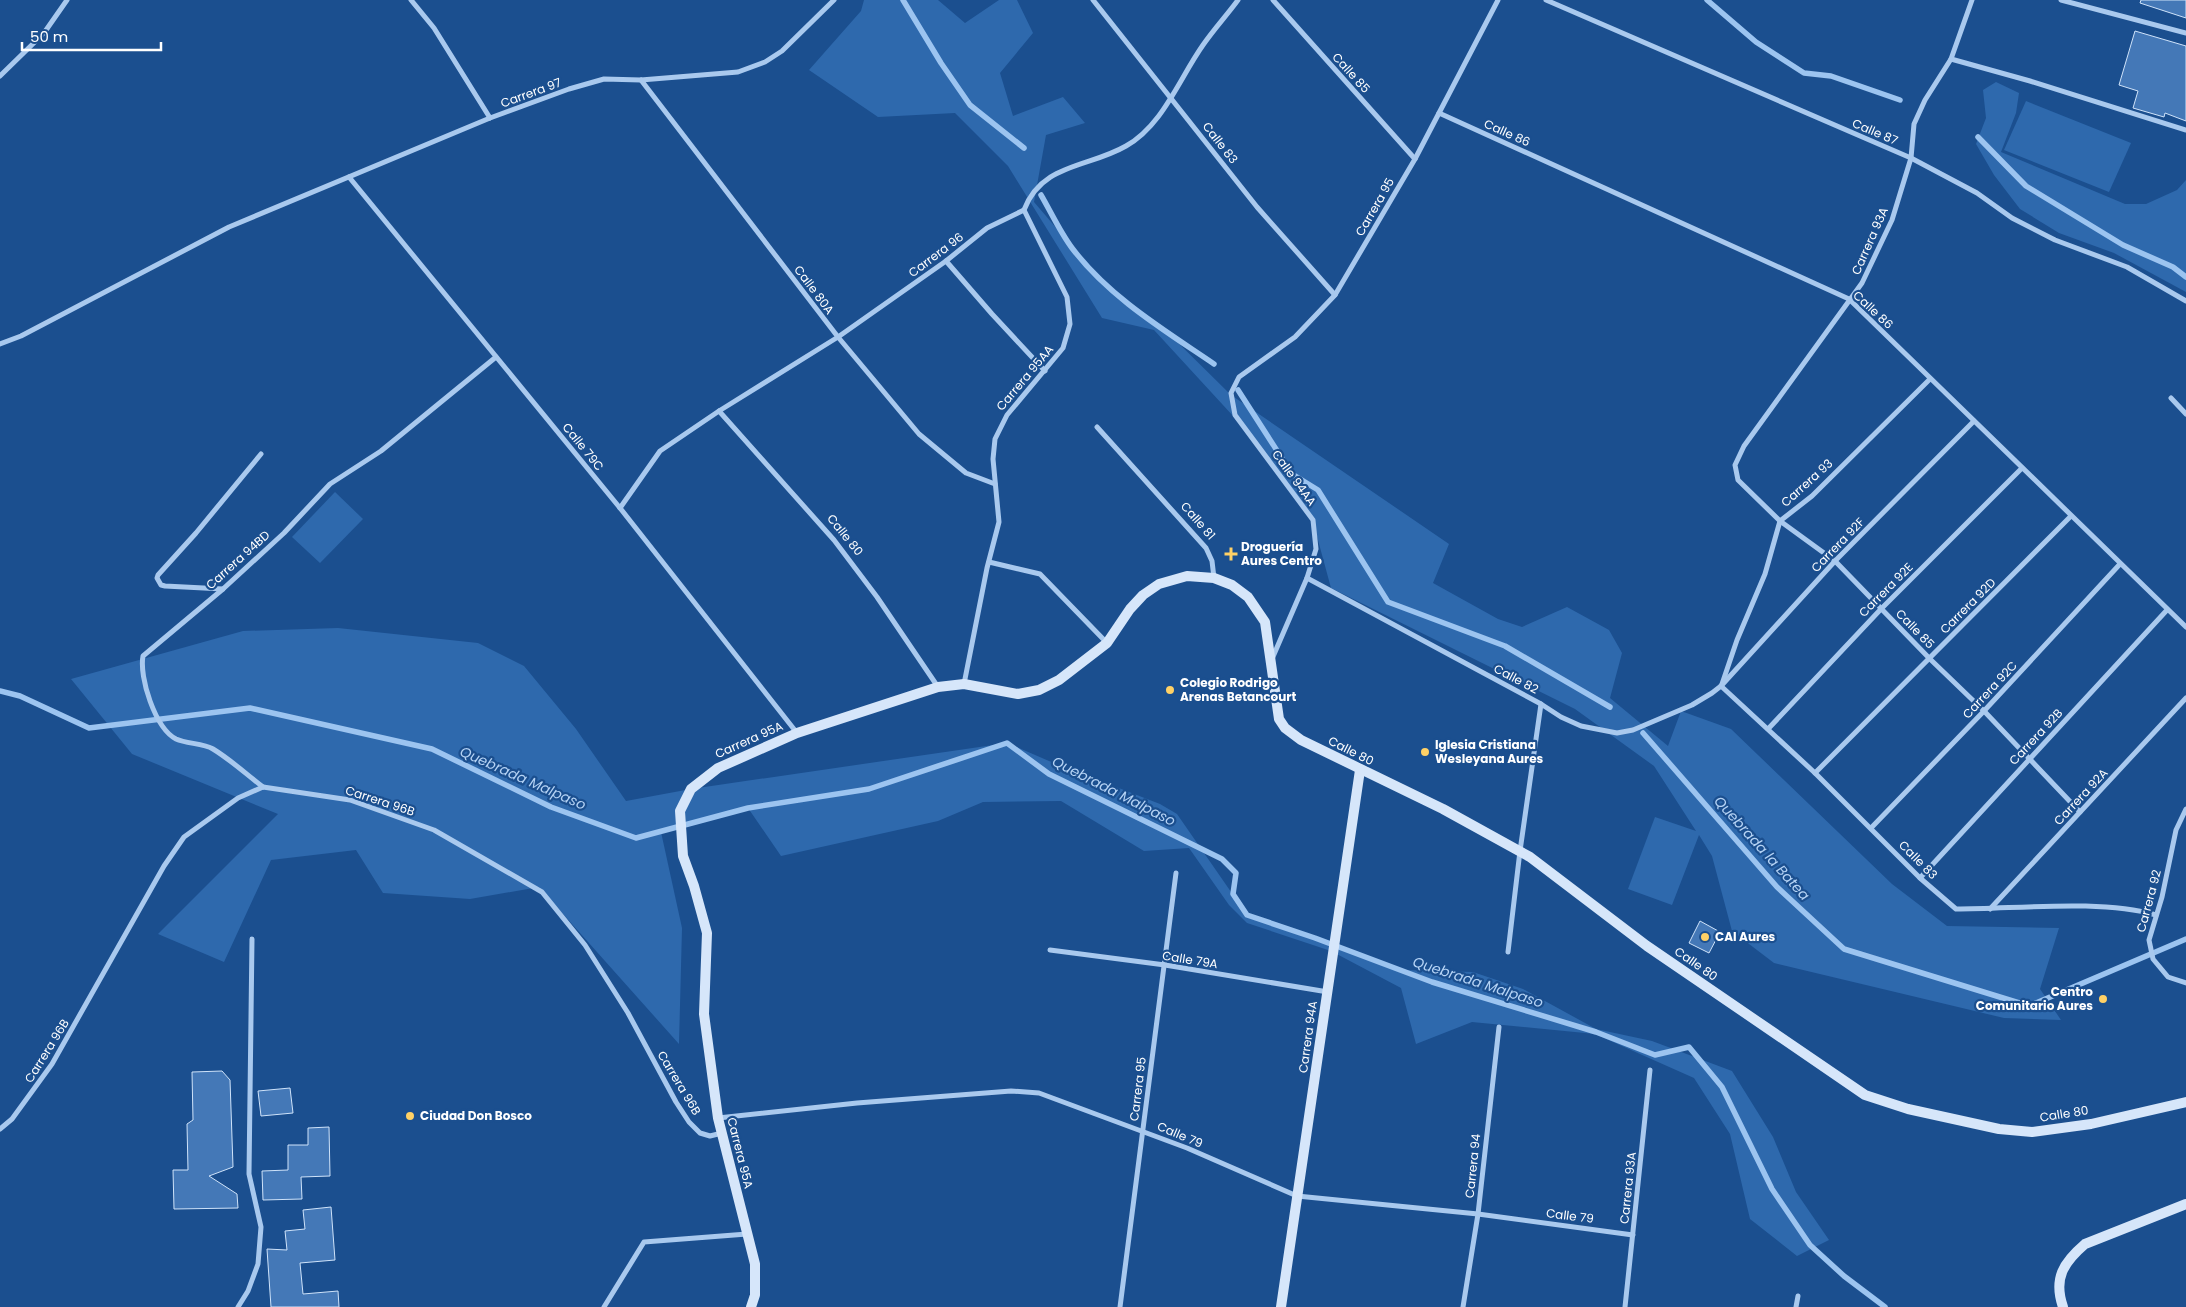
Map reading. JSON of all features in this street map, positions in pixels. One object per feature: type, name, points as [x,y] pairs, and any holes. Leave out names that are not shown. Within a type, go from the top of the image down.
[{"type":"street","points":[[0,76],[44,33],[67,0]]},
{"type":"street","points":[[411,0],[434,28],[490,118]]},
{"type":"street","name":"Carrera 97","points":[[0,344],[21,336],[229,227],[490,118],[568,89],[604,79],[641,80],[738,72],[765,62],[782,51],[834,0]]},
{"type":"street","name":"Calle 83","points":[[1093,0],[1257,207],[1335,295]]},
{"type":"street","points":[[1024,210],[1030,195],[1044,180],[1125,147],[1150,129],[1203,44],[1238,0]]},
{"type":"street","name":"Calle 85","points":[[1273,0],[1415,159]]},
{"type":"street","name":"Carrera 95","points":[[1232,393],[1239,377],[1295,337],[1335,295],[1415,159],[1498,0]]},
{"type":"street","name":"Calle 87","points":[[1546,0],[1911,158],[1977,193],[2012,218],[2055,240],[2127,267],[2186,301]]},
{"type":"street","name":"Carrera 93A","points":[[1735,465],[1744,446],[1862,283],[1892,220],[1911,158],[1914,124],[1925,100],[1951,59],[1972,0]]},
{"type":"street","points":[[2061,0],[2186,33]]},
{"type":"street","points":[[1951,59],[2030,80],[2186,130]]},
{"type":"street","name":"Calle 80A","points":[[641,80],[838,337],[919,434],[966,473],[995,484]]},
{"type":"street","name":"Calle 86","points":[[1439,113],[1849,299],[2186,627]]},
{"type":"street","name":"Calle 79C","points":[[349,177],[620,508],[797,733]]},
{"type":"street","name":"Carrera 96","points":[[620,508],[660,451],[719,410],[838,337],[946,261],[987,228],[1024,210]]},
{"type":"street","name":"Carrera 95AA","points":[[964,684],[999,522],[993,459],[995,439],[1000,425],[1007,414],[1063,348],[1070,324],[1067,297],[1024,210]]},
{"type":"street","points":[[946,261],[1045,371]]},
{"type":"street","name":"Carrera 94BD","points":[[263,787],[212,748],[175,738],[167,731],[155,716],[142,665],[143,656],[223,589],[284,533],[330,484],[381,451],[496,357]]},
{"type":"street","name":"Carrera 93","points":[[1721,686],[1736,640],[1765,574],[1780,521],[1812,496],[1930,379]]},
{"type":"street","name":"Calle 94AA","points":[[1232,393],[1235,415],[1313,520],[1316,549],[1308,578],[1271,663]]},
{"type":"street","points":[[2171,398],[2186,414]]},
{"type":"street","name":"Calle 80","points":[[719,410],[834,540],[877,597],[938,687]]},
{"type":"street","name":"Carrera 92F","points":[[1721,686],[1835,561],[1974,421]]},
{"type":"street","name":"Calle 81","points":[[1097,427],[1206,548],[1212,561],[1214,578]]},
{"type":"street","points":[[223,589],[164,586],[161,585],[157,578],[261,454]]},
{"type":"street","name":"Calle 85","points":[[1735,465],[1738,480],[1780,521],[1835,561],[1930,659],[1984,711],[2080,812]]},
{"type":"street","name":"Carrera 92E","points":[[1768,729],[1881,609],[2022,468]]},
{"type":"street","name":"Carrera 92D","points":[[1815,772],[2071,516]]},
{"type":"street","points":[[989,562],[1040,574],[1106,643]]},
{"type":"street","name":"Carrera 92C","points":[[1872,827],[1984,711],[2120,564]]},
{"type":"street","name":"Carrera 95A","points":[[751,1307],[755,1295],[756,1264],[718,1118],[704,1014],[707,933],[694,886],[683,856],[680,812],[691,789],[718,768],[797,733],[938,687],[964,684],[1018,694],[1039,690],[1059,680],[1106,643],[1130,609],[1143,595],[1159,584],[1187,576],[1214,578]]},
{"type":"street","points":[[1214,578],[1232,585],[1248,597],[1265,622],[1271,663]]},
{"type":"street","name":"Calle 82","points":[[1308,578],[1541,704],[1561,717],[1581,726],[1617,733],[1633,730],[1692,705],[1721,686]]},
{"type":"street","name":"Carrera 92B","points":[[1920,878],[2167,610]]},
{"type":"street","name":"Calle 80","points":[[1271,663],[1275,704],[1279,719],[1284,728],[1301,740],[1443,809],[1520,851],[1646,946],[1864,1095],[1917,1111],[2000,1129],[2032,1132],[2091,1124],[2186,1102]]},
{"type":"street","name":"Calle 83","points":[[1721,686],[1815,772],[1872,827],[1920,878],[1956,910],[2084,907],[2138,910],[2156,915]]},
{"type":"street","name":"Carrera 92A","points":[[1990,909],[2186,698]]},
{"type":"street","points":[[1508,952],[1541,704]]},
{"type":"street","name":"Carrera 94A","points":[[1281,1307],[1360,770]]},
{"type":"street","name":"Carrera 96B","points":[[0,1129],[12,1119],[52,1064],[164,866],[184,837],[238,798],[263,787],[350,800],[434,830],[542,892],[585,945],[628,1013],[676,1102],[689,1122],[700,1133],[710,1136],[722,1133]]},
{"type":"street","name":"Carrera 92","points":[[2186,809],[2176,830],[2162,897],[2148,940],[2153,959],[2168,977],[2186,983]]},
{"type":"street","name":"Carrera 95","points":[[1120,1307],[1176,873]]},
{"type":"street","points":[[238,1307],[248,1291],[258,1264],[261,1226],[249,1174],[252,939]]},
{"type":"street","name":"Calle 79A","points":[[1050,950],[1328,992]]},
{"type":"street","name":"Carrera 94","points":[[1463,1307],[1478,1214],[1499,1026]]},
{"type":"street","name":"Carrera 93A","points":[[1625,1307],[1650,1070]]},
{"type":"street","name":"Calle 79","points":[[718,1118],[857,1103],[1010,1091],[1039,1093],[1143,1131],[1297,1196],[1478,1214],[1633,1234]]},
{"type":"street","points":[[2063,1307],[2059,1280],[2065,1266],[2079,1249],[2085,1244],[2103,1236],[2186,1204]]},
{"type":"street","points":[[604,1307],[644,1242],[748,1234]]},
{"type":"street","points":[[1796,1307],[1798,1296]]},
{"type":"shaded area","points":[[864,0],[938,0],[965,23],[999,0],[1017,0],[1033,33],[1000,73],[1013,116],[1063,97],[1085,123],[1046,135],[1034,202],[1105,285],[1158,323],[1231,395],[1449,544],[1433,583],[1498,619],[1522,627],[1567,607],[1609,630],[1622,653],[1610,698],[1668,746],[1681,711],[1731,729],[1892,884],[1947,926],[2059,928],[2040,989],[2061,1020],[2004,1018],[1774,963],[1732,931],[1712,856],[1699,835],[1672,905],[1628,889],[1655,817],[1696,831],[1654,766],[1575,709],[1331,588],[1312,518],[1234,417],[1154,330],[1102,318],[1008,166],[955,113],[878,117],[809,70],[861,11]]},
{"type":"shaded area","points":[[1996,82],[2019,93],[2016,113],[2001,152],[2125,204],[2146,204],[2177,190],[2186,180],[2186,292],[2114,253],[2059,233],[2020,209],[1994,175],[1976,144],[1986,118],[1983,90]]},
{"type":"shaded area","points":[[2026,101],[2131,143],[2109,192],[2004,150]]},
{"type":"shaded area","points":[[335,492],[363,519],[320,563],[292,537]]},
{"type":"shaded area","points":[[338,628],[478,643],[524,666],[576,729],[626,801],[691,789],[1007,743],[1160,804],[1177,814],[1247,915],[1401,970],[1473,972],[1523,989],[1596,1029],[1652,1041],[1732,1071],[1773,1137],[1796,1192],[1829,1240],[1797,1256],[1750,1219],[1730,1134],[1694,1078],[1595,1034],[1472,1022],[1416,1044],[1401,988],[1331,951],[1247,923],[1229,905],[1189,848],[1144,851],[1061,801],[983,802],[938,821],[781,856],[748,808],[661,832],[682,928],[679,1044],[539,887],[470,899],[383,893],[356,850],[271,860],[224,962],[158,934],[278,814],[132,754],[71,679],[243,631]]},
{"type":"building","points":[[2141,0],[2186,0],[2186,18],[2140,3]]},
{"type":"building","points":[[2135,31],[2186,46],[2186,121],[2165,113],[2164,117],[2133,108],[2138,91],[2119,85]]},
{"type":"building","name":"CAI Aures","points":[[1700,921],[1720,932],[1709,953],[1689,943]]},
{"type":"building","points":[[222,1071],[230,1080],[233,1167],[209,1176],[237,1194],[238,1208],[174,1209],[173,1170],[188,1170],[187,1124],[193,1120],[192,1072]]},
{"type":"building","points":[[290,1088],[293,1113],[261,1116],[258,1091]]},
{"type":"building","points":[[329,1127],[330,1176],[301,1177],[302,1199],[263,1200],[262,1171],[288,1170],[288,1145],[308,1145],[308,1128]]},
{"type":"building","points":[[331,1207],[335,1260],[300,1263],[303,1294],[338,1291],[339,1307],[271,1307],[267,1249],[287,1250],[285,1231],[305,1229],[303,1210]]},
{"type":"waterway","name":"Quebrada la Batea","points":[[903,0],[941,63],[970,105],[1024,148]]},
{"type":"waterway","points":[[1707,0],[1756,42],[1804,73],[1831,76],[1900,100]]},
{"type":"waterway","points":[[1978,137],[2026,186],[2123,245],[2173,267],[2186,277]]},
{"type":"waterway","name":"Quebrada la Batea","points":[[1041,195],[1072,248],[1103,282],[1138,312],[1214,364]]},
{"type":"waterway","name":"Quebrada la Batea","points":[[1238,390],[1292,474],[1318,490],[1388,602],[1505,646],[1610,707]]},
{"type":"waterway","name":"Quebrada Malpaso","points":[[0,691],[20,696],[89,728],[250,708],[432,749],[551,807],[636,838],[748,808],[869,789],[1007,743],[1049,774],[1222,859],[1236,873],[1233,894],[1247,915],[1315,938],[1432,982],[1596,1032],[1655,1055],[1689,1047],[1722,1087],[1772,1189],[1810,1245],[1844,1276],[1885,1307]]},
{"type":"waterway","name":"Quebrada la Batea","points":[[1643,733],[1777,887],[1844,949],[2029,1006],[2186,939]]},
{"type":"place","name":"Droguería Aures Centro","points":[[1231,554]]},
{"type":"place","name":"Colegio Rodrigo Arenas Betancourt","points":[[1170,690]]},
{"type":"place","name":"Iglesia Cristiana Wesleyana Aures","points":[[1425,752]]},
{"type":"place","name":"CAI Aures","points":[[1705,937]]},
{"type":"place","name":"Centro Comunitario Aures","points":[[2103,999]]},
{"type":"place","name":"Ciudad Don Bosco","points":[[410,1116]]}]
